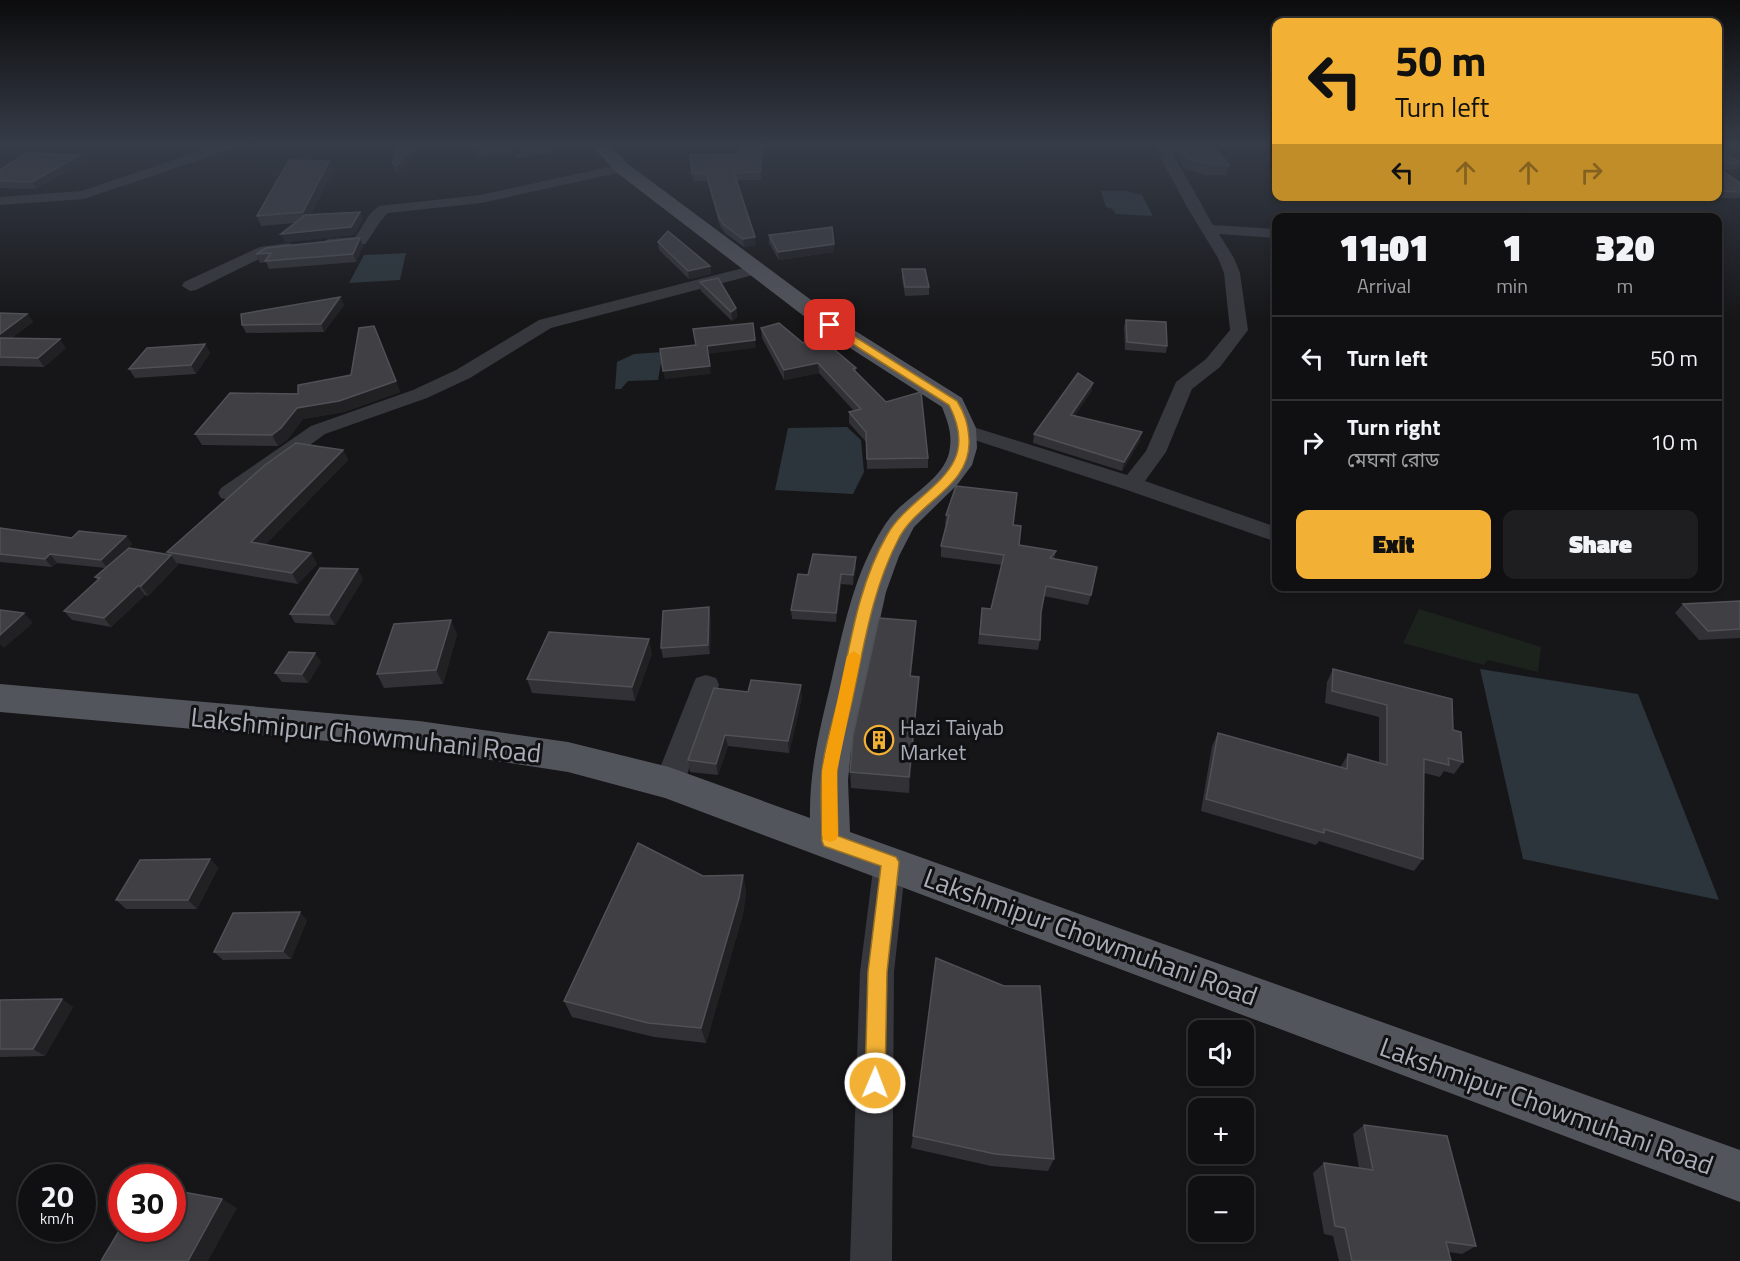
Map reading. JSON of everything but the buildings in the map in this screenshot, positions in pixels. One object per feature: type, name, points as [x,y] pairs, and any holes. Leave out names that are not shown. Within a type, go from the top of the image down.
[{"type":"main road","points":[[668,204],[830,325],[953,403],[960,417],[964,448],[958,467],[947,482],[912,512],[893,536],[866,605],[830,771],[830,841]]},
{"type":"main road","name":"Lakshmipur Chowmuhani Road","points":[[0,698],[419,735],[568,757],[669,783],[890,862],[1740,1176]]},
{"type":"street","points":[[190,286],[266,250],[360,241],[370,228],[372,219],[384,209],[434,204]]},
{"type":"street","points":[[1132,484],[1155,452],[1184,386],[1214,363],[1239,330],[1232,273],[1210,229],[1192,204]]},
{"type":"street","points":[[1210,229],[1272,234]]},
{"type":"street","points":[[229,493],[318,430],[420,394],[463,374],[545,324],[754,270]]},
{"type":"street","points":[[963,430],[1132,484],[1272,534]]},
{"type":"street","points":[[669,783],[706,685]]},
{"type":"street","points":[[871,1261],[878,972],[890,862]]},
{"type":"shaded area","points":[[1105,204],[1147,204],[1153,216],[1116,214],[1112,209],[1106,207]]},
{"type":"shaded area","points":[[406,253],[400,280],[349,283],[364,255]]},
{"type":"shaded area","points":[[663,352],[658,380],[628,381],[621,389],[615,389],[617,362],[634,354]]},
{"type":"shaded area","points":[[847,427],[861,440],[864,472],[853,494],[775,490],[788,428]]},
{"type":"shaded area","points":[[1419,609],[1541,647],[1538,672],[1488,660],[1484,665],[1403,643]]},
{"type":"shaded area","points":[[1480,669],[1638,694],[1719,900],[1523,859]]},
{"type":"slow traffic","points":[[830,835],[830,771],[854,656]]},
{"type":"place","name":"Hazi Taiyab Market","points":[[879,740]]},
{"type":"route","points":[[830,325],[953,403],[963,430],[964,448],[958,467],[947,482],[912,512],[893,536],[880,565],[866,605],[830,771],[830,841],[890,862],[878,972],[875,1083]]}]
